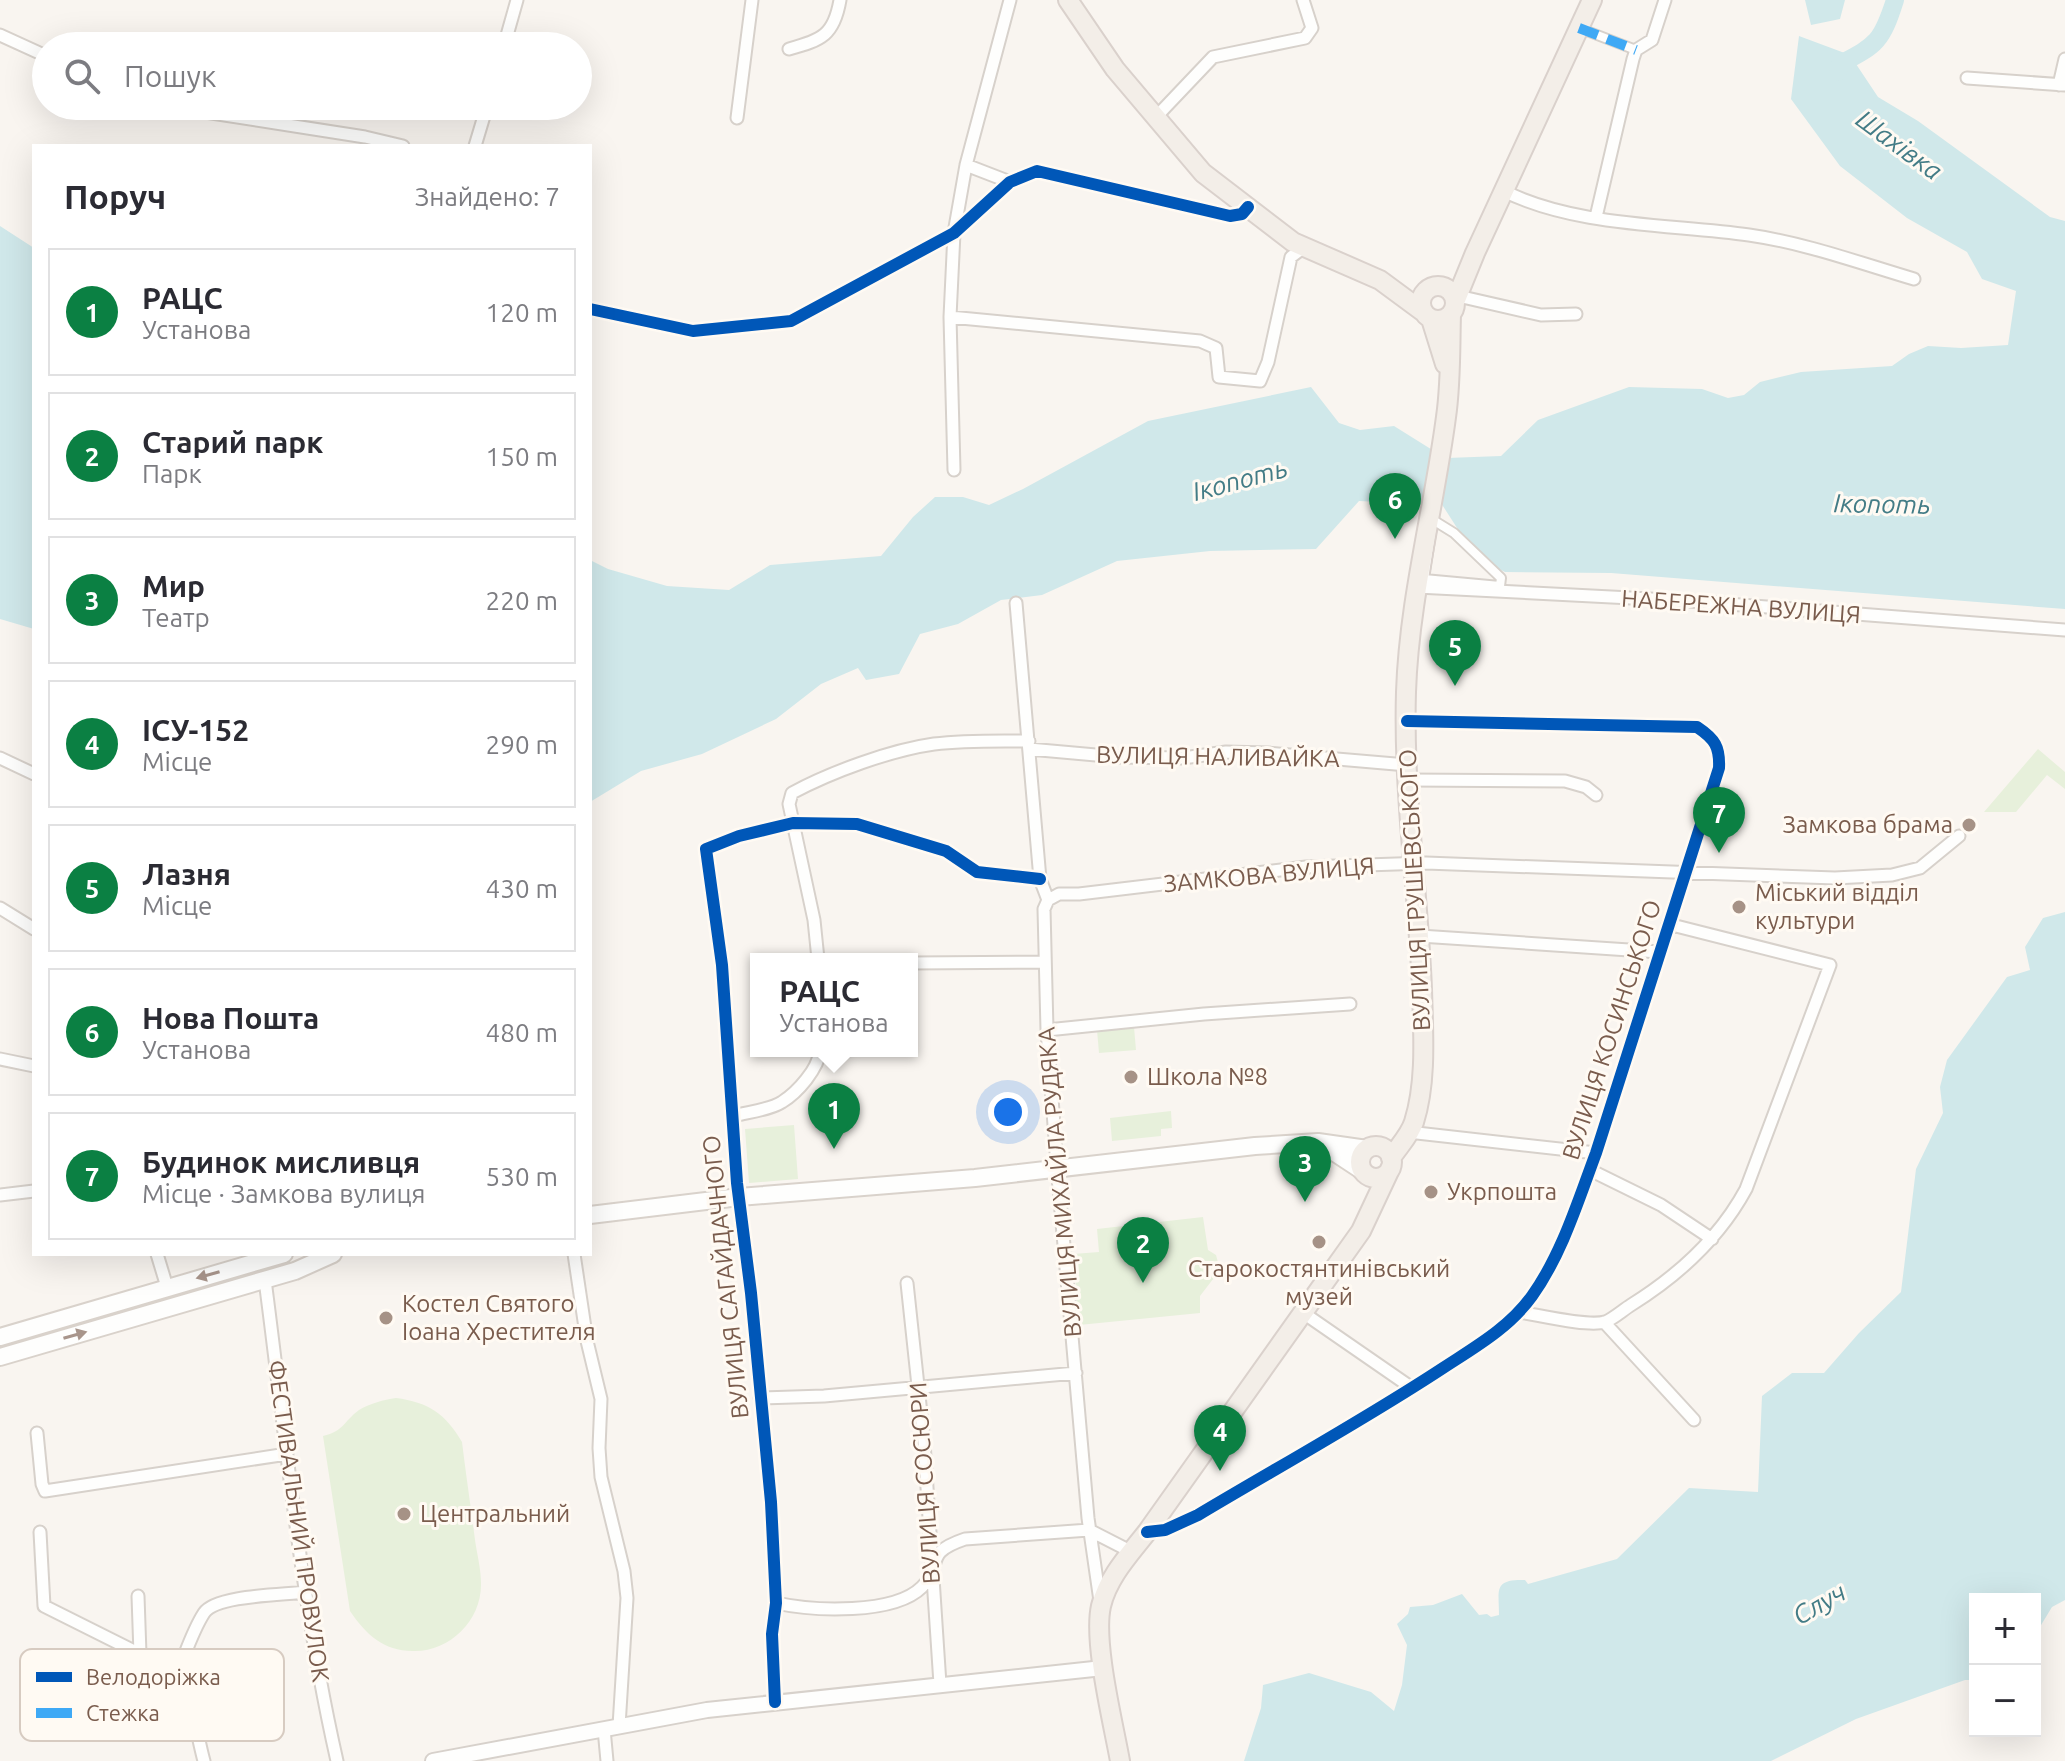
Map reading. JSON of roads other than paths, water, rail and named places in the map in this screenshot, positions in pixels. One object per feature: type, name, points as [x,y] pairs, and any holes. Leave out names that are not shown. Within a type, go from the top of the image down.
[{"type":"main road","points":[[1068,0],[1115,69],[1203,173],[1304,247],[1380,280],[1426,315],[1442,320],[1455,304],[1451,291],[1441,285],[1380,280]]},
{"type":"main road","name":"ВУЛИЦЯ ГРУШЕВСЬКОГО","points":[[1101,1607],[1113,1578],[1130,1551],[1147,1532],[1361,1231],[1391,1162],[1413,1124],[1419,1098],[1423,1044],[1420,936],[1407,772],[1406,693],[1417,587],[1440,452],[1455,304],[1475,253],[1592,0]]},
{"type":"main road","points":[[1449,379],[1422,295],[1475,253]]},
{"type":"main road","points":[[1361,1231],[1365,1203],[1364,1172],[1360,1162],[1370,1148],[1408,1132]]},
{"type":"main road","points":[[592,1215],[739,1197],[975,1178],[1057,1166],[1318,1142],[1382,1147],[1391,1162],[1385,1174],[1376,1177],[1318,1142]]},
{"type":"main road","points":[[0,1337],[277,1256]]},
{"type":"main road","points":[[292,1256],[296,1260],[295,1271]]},
{"type":"main road","points":[[0,1357],[295,1271],[329,1256]]},
{"type":"main road","name":"ВУЛИЦЯ МИХАЙЛА РУДЯКА","points":[[1101,1607],[1103,1668],[1120,1761]]},
{"type":"street","points":[[508,32],[517,0]]},
{"type":"street","points":[[737,118],[752,0]]},
{"type":"street","points":[[789,49],[820,41],[836,21],[840,0]]},
{"type":"street","points":[[954,470],[950,317],[954,233],[966,165],[1010,0]]},
{"type":"street","points":[[1156,117],[1213,57],[1305,38],[1312,28],[1303,0]]},
{"type":"street","points":[[1596,217],[1636,50],[1652,40],[1665,0]]},
{"type":"street","points":[[1579,28],[1636,50]]},
{"type":"street","points":[[0,35],[32,50]]},
{"type":"street","points":[[1967,78],[2062,85],[2065,59]]},
{"type":"street","points":[[245,120],[387,144]]},
{"type":"street","points":[[476,144],[483,120]]},
{"type":"street","points":[[966,165],[1010,182]]},
{"type":"street","points":[[592,309],[693,331],[791,321],[954,233],[1010,182],[1037,171],[1230,216],[1242,214],[1248,207]]},
{"type":"street","points":[[1504,191],[1527,202],[1596,217],[1752,235],[1807,247],[1914,279]]},
{"type":"street","points":[[950,317],[1200,341],[1216,348],[1219,377],[1260,381],[1268,362],[1291,257],[1304,247]]},
{"type":"street","points":[[1455,304],[1541,315],[1576,314]]},
{"type":"street","points":[[1433,520],[1454,533],[1501,578],[1500,586],[1424,579],[1433,520]]},
{"type":"street","name":"НАБЕРЕЖНА ВУЛИЦЯ","points":[[1417,587],[1689,601],[2065,630]]},
{"type":"street","name":"ВУЛИЦЯ МИХАЙЛА РУДЯКА","points":[[1016,603],[1040,879],[1048,900],[1044,909],[1044,962],[1057,1166],[1089,1530],[1101,1607]]},
{"type":"street","name":"ВУЛИЦЯ КОСИНСЬКОГО","points":[[1147,1532],[1165,1530],[1198,1515],[1412,1388],[1503,1328],[1533,1295],[1576,1210],[1719,768],[1720,750],[1713,738],[1697,727],[1407,721]]},
{"type":"street","name":"ВУЛИЦЯ НАЛИВАЙКА","points":[[793,823],[789,804],[792,793],[823,776],[932,744],[980,740],[1118,757],[1183,758],[1226,752],[1268,753],[1407,772],[1565,781],[1586,787],[1596,795]]},
{"type":"street","points":[[0,758],[32,773]]},
{"type":"street","points":[[817,953],[814,920],[793,823],[857,824],[946,851],[977,872],[1040,879]]},
{"type":"street","name":"ВУЛИЦЯ САГАЙДАЧНОГО","points":[[775,1702],[772,1634],[776,1603],[771,1502],[739,1197],[722,965],[706,849],[739,836],[793,823]]},
{"type":"street","name":"ЗАМКОВА ВУЛИЦЯ","points":[[1048,900],[1059,894],[1306,867],[1412,863],[1835,878],[1892,875],[1920,868],[1959,836]]},
{"type":"street","points":[[0,908],[32,928]]},
{"type":"street","points":[[1519,1312],[1573,1321],[1604,1322],[1690,1263],[1737,1207],[1746,1189],[1830,965],[1668,924]]},
{"type":"street","points":[[1420,936],[1659,952]]},
{"type":"street","points":[[918,963],[1044,962]]},
{"type":"street","points":[[1047,1030],[1204,1014],[1350,1004]]},
{"type":"street","points":[[733,1116],[781,1103],[806,1080],[819,1057]]},
{"type":"street","points":[[0,1059],[32,1066]]},
{"type":"street","points":[[1408,1132],[1422,1136],[1596,1153]]},
{"type":"street","points":[[1590,1170],[1661,1205],[1712,1239]]},
{"type":"street","points":[[0,1195],[32,1191]]},
{"type":"street","points":[[158,1256],[167,1287]]},
{"type":"street","points":[[574,1256],[587,1341],[601,1399],[601,1477],[624,1571],[627,1598],[607,1761]]},
{"type":"street","name":"ФЕСТИВАЛЬНИЙ ПРОВУЛОК","points":[[265,1280],[306,1592],[337,1761]]},
{"type":"street","name":"ВУЛИЦЯ СОСЮРИ","points":[[907,1283],[934,1562],[933,1599],[940,1684]]},
{"type":"street","points":[[1302,1312],[1412,1388]]},
{"type":"street","points":[[1604,1322],[1694,1420]]},
{"type":"street","points":[[760,1398],[824,1396],[1076,1373]]},
{"type":"street","points":[[37,1433],[45,1491],[287,1454]]},
{"type":"street","points":[[776,1603],[848,1608],[885,1605],[911,1596],[921,1588],[930,1578],[939,1551],[965,1539],[1089,1530],[1130,1551]]},
{"type":"street","points":[[40,1532],[44,1606],[130,1649]]},
{"type":"street","points":[[185,1649],[206,1610],[217,1603],[306,1592]]},
{"type":"street","points":[[138,1596],[140,1649]]},
{"type":"street","points":[[433,1761],[479,1757],[707,1710],[1103,1668]]},
{"type":"street","points":[[198,1741],[204,1761]]},
{"type":"water","points":[[1805,0],[1845,0],[1840,19],[1811,25]]},
{"type":"water","name":"Ікопоть","points":[[1799,36],[1850,55],[1878,97],[1918,121],[2050,217],[2065,221],[2065,609],[1611,573],[1505,572],[1459,531],[1441,503],[1447,458],[1501,456],[1538,420],[1629,387],[1702,389],[1728,398],[1744,395],[1760,382],[1801,372],[1892,366],[1928,346],[1961,348],[2008,345],[2016,291],[1982,279],[1967,252],[1907,218],[1840,166],[1791,99]]},
{"type":"water","points":[[0,226],[32,247],[32,628],[0,619]]},
{"type":"water","name":"Ікопоть","points":[[1311,387],[1339,423],[1360,430],[1394,426],[1434,451],[1424,500],[1420,504],[1359,501],[1316,549],[1210,551],[1117,561],[1042,595],[1001,600],[958,624],[920,634],[899,674],[866,680],[858,668],[821,684],[776,719],[702,754],[641,771],[592,801],[592,561],[608,569],[667,586],[729,590],[770,565],[881,556],[913,517],[935,497],[963,497],[989,505],[1148,421]]},
{"type":"water","name":"Случ","points":[[2065,912],[2065,1600],[2052,1607],[2041,1625],[2041,1593],[1969,1593],[1969,1680],[1856,1719],[1771,1761],[1244,1761],[1261,1708],[1263,1685],[1309,1673],[1371,1692],[1394,1711],[1402,1685],[1407,1645],[1397,1624],[1408,1614],[1410,1607],[1433,1605],[1462,1594],[1479,1615],[1499,1615],[1499,1593],[1503,1584],[1525,1580],[1528,1584],[1617,1559],[1689,1488],[1758,1492],[1762,1396],[1792,1373],[1824,1373],[1901,1292],[1916,1169],[1943,1113],[1940,1087],[1947,1060],[2007,977],[2030,970],[2025,947],[2043,918]]},
{"type":"waterway","name":"Шахівка","points":[[1838,72],[1840,64],[1862,52],[1882,33],[1895,0]]},
{"type":"place","name":"Нова Пошта","points":[[1395,539]]},
{"type":"place","name":"Лазня","points":[[1455,686]]},
{"type":"place","name":"Замкова брама","points":[[1969,825]]},
{"type":"place","name":"Будинок мисливця","points":[[1719,853]]},
{"type":"place","name":"Міський відділ культури","points":[[1739,907]]},
{"type":"place","name":"Школа №8","points":[[1131,1077]]},
{"type":"place","name":"РАЦС","points":[[834,1149]]},
{"type":"place","name":"Укрпошта","points":[[1431,1192]]},
{"type":"place","name":"Мир","points":[[1305,1202]]},
{"type":"place","name":"Старокостянтинівський музей","points":[[1319,1242]]},
{"type":"place","name":"Старий парк","points":[[1143,1283]]},
{"type":"place","name":"Костел Святого Іоана Хрестителя","points":[[386,1318]]},
{"type":"place","name":"ІСУ-152","points":[[1220,1471]]},
{"type":"place","name":"Центральний","points":[[404,1514]]}]
